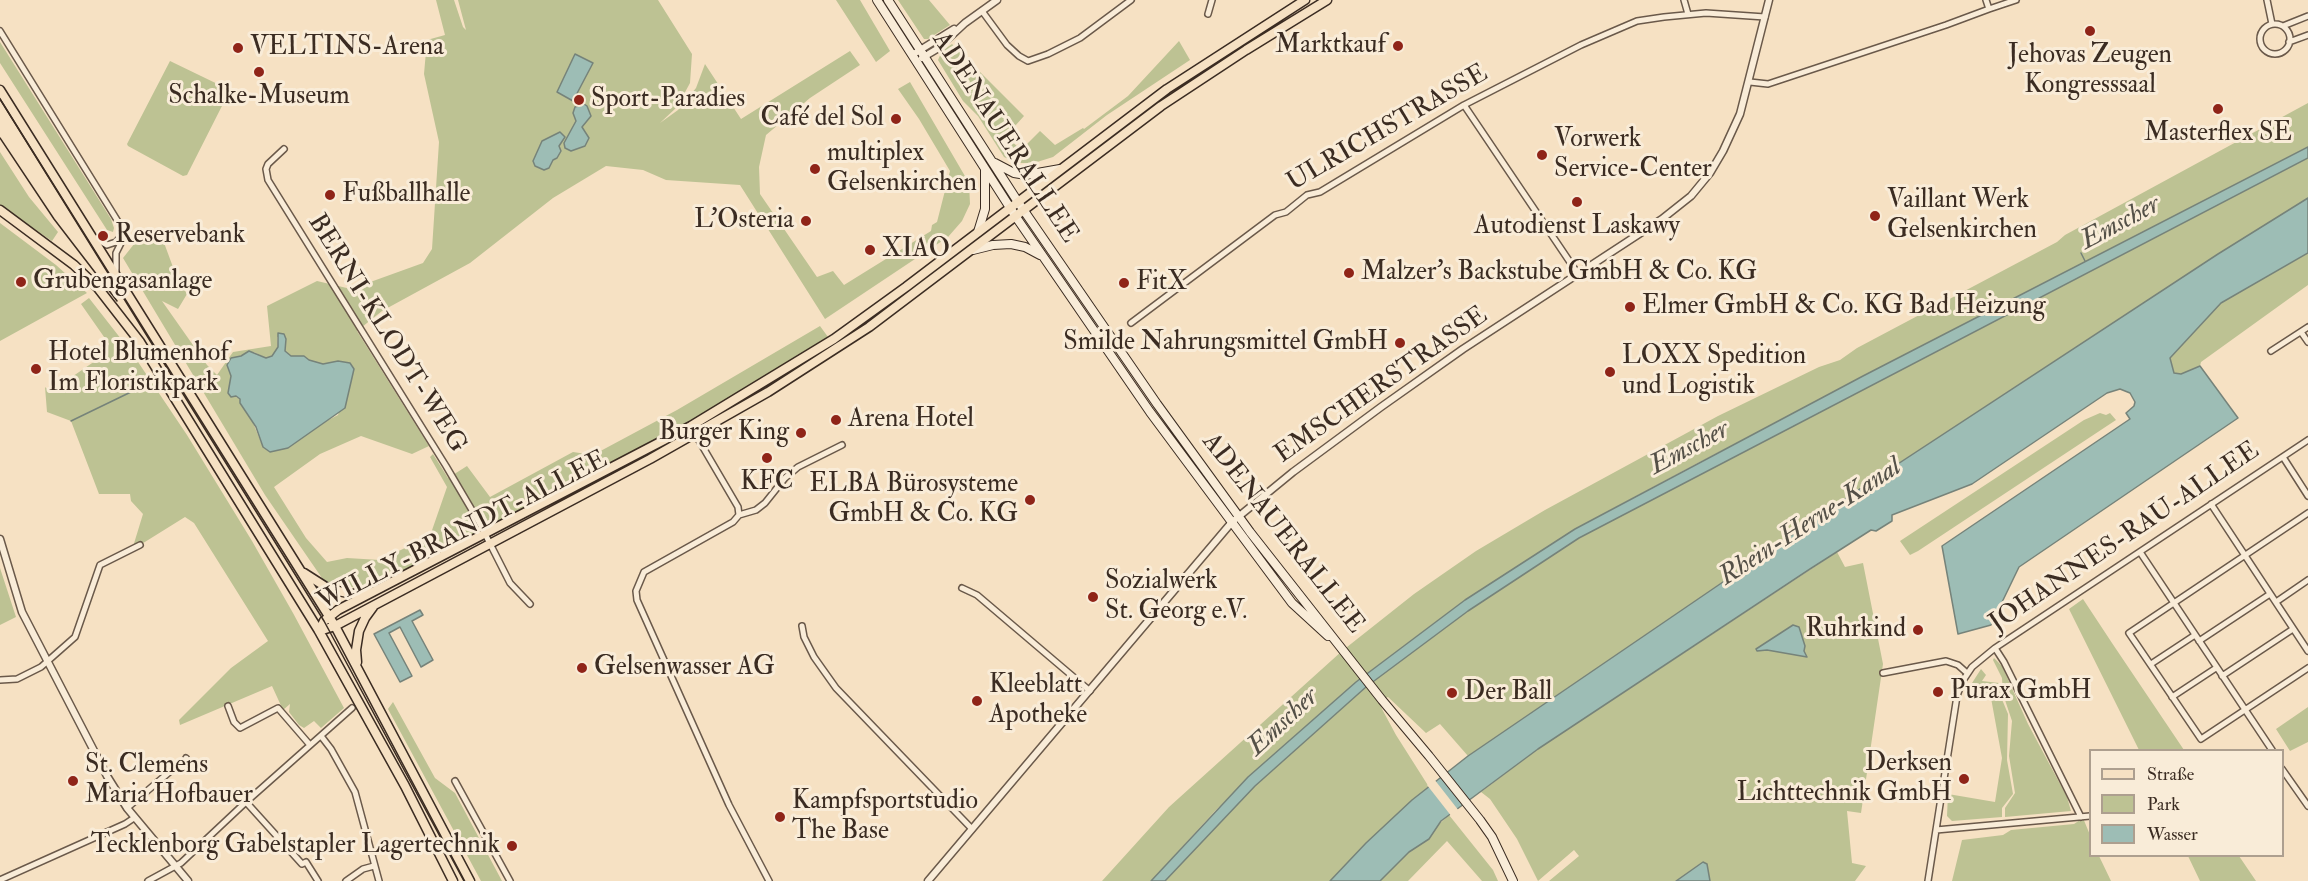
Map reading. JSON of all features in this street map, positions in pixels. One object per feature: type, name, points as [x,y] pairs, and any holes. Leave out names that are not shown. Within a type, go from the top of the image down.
[{"type":"main road","name":"ADENAUERALLEE","points":[[877,0],[1010,208],[1150,412],[1292,603],[1352,662]]},
{"type":"main road","name":"ADENAUERALLEE","points":[[888,0],[1018,202],[1157,404],[1239,517],[1352,662]]},
{"type":"main road","name":"WILLY-BRANDT-ALLEE","points":[[319,632],[322,623],[329,616],[691,426],[834,339],[1175,84],[1305,0]]},
{"type":"main road","name":"WILLY-BRANDT-ALLEE","points":[[319,632],[335,626],[696,435],[768,392],[862,332],[1161,106],[1323,1]]},
{"type":"main road","points":[[0,90],[335,626],[470,881]]},
{"type":"main road","points":[[994,162],[1014,173],[1026,175],[1060,169]]},
{"type":"main road","points":[[978,232],[985,209],[985,169]]},
{"type":"main road","points":[[0,210],[74,265],[98,288],[140,342],[319,632],[405,786],[453,881]]},
{"type":"main road","points":[[973,250],[993,245],[1011,244],[1025,247],[1042,256]]},
{"type":"main road","points":[[301,571],[329,589],[352,594],[373,592]]},
{"type":"main road","points":[[357,665],[356,650],[359,631],[365,618],[378,602]]},
{"type":"main road","points":[[1352,662],[1439,767],[1492,837],[1513,881]]},
{"type":"street","points":[[914,58],[997,0]]},
{"type":"street","points":[[982,10],[1007,45],[1028,61],[1080,38],[1131,0]]},
{"type":"street","points":[[1208,14],[1212,0]]},
{"type":"street","points":[[1684,0],[1688,14]]},
{"type":"street","name":"EMSCHERSTRASSE","points":[[928,881],[1232,522],[1293,472],[1381,407],[1463,349],[1662,219],[1691,196],[1710,173],[1740,114],[1750,82],[1769,0]]},
{"type":"street","points":[[1986,0],[1989,9]]},
{"type":"street","points":[[1750,82],[1768,84],[2016,0]]},
{"type":"street","points":[[2267,0],[2272,24]]},
{"type":"street","name":"ULRICHSTRASSE","points":[[1131,323],[1275,214],[1286,212],[1307,195],[1320,192],[1464,105],[1613,30],[1637,21],[1688,14],[1716,13],[1765,17]]},
{"type":"street","points":[[2283,26],[2289,35],[2287,48],[2280,53],[2266,50],[2261,38],[2265,29],[2272,24],[2283,26],[2308,16]]},
{"type":"street","points":[[0,31],[120,222],[124,237],[115,258],[117,276]]},
{"type":"street","points":[[2289,42],[2308,35]]},
{"type":"street","points":[[1464,105],[1578,274]]},
{"type":"street","name":"BERNI-KLODT-WEG","points":[[284,149],[268,164],[266,169],[268,180],[392,378],[485,534],[510,583],[530,604]]},
{"type":"street","points":[[91,236],[107,245],[116,242],[123,233]]},
{"type":"street","points":[[2271,351],[2308,327]]},
{"type":"street","points":[[2301,332],[2308,342]]},
{"type":"street","points":[[691,426],[738,507],[740,515]]},
{"type":"street","name":"JOHANNES-RAU-ALLEE","points":[[1928,881],[1957,696],[1967,673],[1995,648],[2308,440]]},
{"type":"street","points":[[769,881],[729,805],[640,609],[636,591],[644,572],[733,522],[740,515],[756,510],[798,467],[842,445]]},
{"type":"street","points":[[2283,457],[2308,496]]},
{"type":"street","points":[[2211,504],[2307,648]]},
{"type":"street","points":[[2308,513],[2129,633],[2201,739],[2308,668]]},
{"type":"street","points":[[0,539],[22,612],[107,776],[134,818],[188,881]]},
{"type":"street","points":[[0,680],[17,679],[47,661],[77,633],[84,607],[100,566],[140,545]]},
{"type":"street","points":[[2140,552],[2271,749]]},
{"type":"street","points":[[2276,602],[2308,580]]},
{"type":"street","points":[[962,588],[977,594],[1090,691]]},
{"type":"street","points":[[2199,641],[2270,594]]},
{"type":"street","points":[[802,626],[804,637],[814,657],[840,693],[972,829]]},
{"type":"street","points":[[2222,676],[2293,628]]},
{"type":"street","points":[[2151,664],[2195,635]]},
{"type":"street","points":[[1995,648],[2080,817]]},
{"type":"street","points":[[1883,673],[1946,662],[1958,665],[1967,673]]},
{"type":"street","points":[[2172,697],[2216,668]]},
{"type":"street","points":[[228,706],[234,722],[240,728],[278,708],[310,745]]},
{"type":"street","points":[[148,881],[176,867],[352,708]]},
{"type":"street","points":[[321,736],[332,749],[355,792],[379,881]]},
{"type":"street","points":[[127,808],[173,769],[183,764],[186,758]]},
{"type":"street","points":[[2284,770],[2308,806]]},
{"type":"street","points":[[455,781],[510,881]]},
{"type":"street","points":[[246,802],[302,864],[306,862],[318,881]]},
{"type":"street","points":[[1936,830],[2089,816]]},
{"type":"street","points":[[0,880],[134,818]]},
{"type":"street","points":[[346,881],[363,869],[374,866]]},
{"type":"green space","points":[[436,0],[454,0],[466,30],[458,0],[658,0],[692,54],[690,83],[677,107],[660,123],[678,110],[696,88],[705,64],[741,119],[850,51],[860,65],[810,98],[766,135],[759,167],[760,194],[817,277],[833,271],[844,285],[931,231],[932,225],[937,222],[950,171],[898,89],[910,82],[969,183],[970,204],[962,221],[948,237],[825,319],[740,185],[666,180],[643,170],[606,166],[553,198],[470,263],[382,311],[357,331],[429,446],[412,454],[361,436],[320,454],[274,487],[306,538],[327,562],[347,558],[380,560],[430,536],[447,487],[430,457],[433,454],[448,478],[467,466],[490,497],[573,452],[593,455],[677,410],[820,326],[828,337],[692,421],[365,590],[324,581],[265,495],[123,258],[142,234],[163,240],[177,278],[187,294],[178,309],[162,301],[207,365],[217,375],[233,352],[271,346],[267,306],[317,281],[351,289],[423,263],[432,249],[439,142],[424,74],[427,40],[445,35]],"holes":[[[277,337],[286,339],[285,351],[291,356],[304,356],[323,364],[338,361],[350,363],[354,369],[338,415],[315,427],[288,448],[270,452],[263,447],[240,399],[228,393],[231,376],[227,365],[254,352],[266,358],[272,356],[278,347]]]},
{"type":"green space","points":[[836,0],[860,0],[890,51],[876,62]]},
{"type":"green space","points":[[898,0],[929,0],[950,25],[928,39],[924,39]]},
{"type":"green space","points":[[1179,41],[1190,60],[1107,115],[1053,157],[1034,163],[1017,163],[1004,157],[978,116],[963,101],[938,60],[942,51],[952,44],[1024,116],[1006,136],[1021,150],[1040,131],[1055,145],[1084,129],[1128,96]]},
{"type":"green space","points":[[0,42],[111,219],[113,232],[107,230],[0,63]]},
{"type":"green space","points":[[170,61],[232,91],[225,100],[187,175],[183,176],[127,144]]},
{"type":"green space","points":[[2308,103],[2308,147],[1575,529],[1465,600],[1356,682],[1282,747],[1215,811],[1151,881],[1102,881],[1169,807],[1342,651],[1414,594],[1476,551],[1545,510],[1718,416],[1819,367],[1840,360],[1857,348],[2057,242],[2065,235]]},
{"type":"green space","points":[[0,152],[29,197],[58,232],[52,241],[0,206]]},
{"type":"green space","points":[[2308,158],[2308,198],[2218,254],[1849,496],[1468,756],[1440,724],[1426,733],[1388,697],[1380,700],[1382,709],[1396,735],[1429,787],[1366,843],[1330,881],[1165,881],[1255,786],[1366,687],[1468,611],[1579,538]]},
{"type":"green space","points":[[0,223],[56,265],[87,293],[0,341]]},
{"type":"green space","points":[[2308,253],[2308,285],[2201,362],[2200,366],[2181,374],[2174,373],[2170,358],[2221,303]]},
{"type":"green space","points":[[89,298],[132,353],[187,435],[293,613],[344,708],[321,728],[314,721],[304,728],[299,725],[289,712],[290,704],[283,710],[272,686],[180,725],[179,720],[231,668],[268,641],[194,523],[185,517],[132,550],[143,514],[131,501],[130,494],[99,494],[71,421],[47,412],[45,387],[50,392],[95,361],[109,344],[81,304]]},
{"type":"green space","points":[[2100,413],[2106,415],[2110,413],[2116,420],[1918,551],[1910,555],[1900,541],[2084,420]]},
{"type":"green space","points":[[1837,552],[1845,567],[1863,563],[1883,664],[1861,813],[1847,811],[1852,863],[1866,866],[1855,881],[1549,881],[1579,856],[1574,850],[1538,881],[1517,839],[1490,799],[1481,792],[1538,749]]},
{"type":"green space","points":[[0,568],[16,617],[0,625]]},
{"type":"green space","points":[[2083,599],[2183,749],[2139,749],[2069,609]]},
{"type":"green space","points":[[1994,658],[2002,666],[2028,724],[2067,797],[2071,811],[2005,817],[2005,808],[2015,793],[2009,756],[2012,721],[2003,694],[2002,678]]},
{"type":"green space","points":[[1981,669],[1986,675],[1982,681],[1999,683],[2001,697],[2008,714],[2007,760],[2013,794],[2002,808],[2002,817],[1952,821],[1947,816],[1948,794],[1995,802],[2002,758],[1991,698],[1965,694]]},
{"type":"green space","points":[[393,702],[435,778],[455,793],[502,881],[481,881],[388,709]]},
{"type":"green space","points":[[2308,707],[2308,742],[2290,751],[2276,729]]},
{"type":"green space","points":[[1449,815],[1493,870],[1498,881],[1482,881],[1447,841],[1408,881],[1380,881],[1409,852],[1427,840],[1436,827]]},
{"type":"green space","points":[[2083,818],[2089,833],[2089,857],[2099,857],[2111,881],[1952,881],[1962,840],[2003,835],[2011,830],[2074,824]]},
{"type":"green space","points":[[2188,857],[2240,857],[2256,881],[2200,881]]},
{"type":"water","points":[[575,54],[593,63],[573,101],[557,92]]},
{"type":"water","points":[[584,104],[591,116],[582,127],[589,138],[585,146],[571,151],[565,148],[564,143],[576,121],[573,113],[575,107]]},
{"type":"water","points":[[560,132],[565,137],[559,146],[561,151],[557,158],[553,160],[549,168],[544,170],[535,166],[533,161],[542,141]]},
{"type":"water","points":[[2308,147],[2308,158],[1579,538],[1468,611],[1366,687],[1255,786],[1165,881],[1151,881],[1248,777],[1356,682],[1465,600],[1575,529],[1863,376]]},
{"type":"water","name":"Rhein-Herne-Kanal","points":[[2308,198],[2308,253],[2221,303],[2170,358],[2174,373],[2181,374],[2200,366],[2238,418],[2019,567],[1991,625],[1958,634],[1942,546],[2130,419],[2126,413],[2135,402],[2130,393],[2120,389],[2107,393],[1972,484],[1892,515],[1892,521],[1876,531],[1871,530],[1810,569],[1538,749],[1441,821],[1429,839],[1409,852],[1380,881],[1330,881],[1412,800],[1468,756],[1849,496],[2218,254]]},
{"type":"water","points":[[278,333],[284,334],[285,351],[291,356],[304,356],[323,364],[338,361],[350,363],[354,369],[345,408],[288,448],[270,452],[263,447],[256,427],[240,403],[240,399],[236,396],[231,397],[228,393],[231,376],[227,365],[231,358],[249,351],[266,358],[272,356],[278,347]]},
{"type":"water","points":[[420,610],[423,615],[412,621],[433,660],[421,667],[400,627],[389,633],[412,676],[400,682],[374,634]]},
{"type":"water","points":[[1793,625],[1799,627],[1807,657],[1767,650],[1757,651],[1756,649]]},
{"type":"water","points":[[1703,862],[1707,864],[1710,881],[1676,881]]},
{"type":"pier","points":[[1434,779],[1459,811],[1452,817],[1427,785]]},
{"type":"waterway","name":"Emscher","points":[[2081,253],[2085,261]]},
{"type":"waterway","points":[[71,421],[133,391]]},
{"type":"tram line","points":[[0,99],[324,621],[464,881]]},
{"type":"tram line","points":[[0,138],[54,219],[117,301]]},
{"type":"place","name":"Jehovas Zeugen Kongresssaal","points":[[2090,31]]},
{"type":"place","name":"Marktkauf","points":[[1398,46]]},
{"type":"place","name":"VELTINS-Arena","points":[[238,48]]},
{"type":"place","name":"Schalke-Museum","points":[[259,72]]},
{"type":"place","name":"Sport-Paradies","points":[[579,100]]},
{"type":"place","name":"Masterflex SE","points":[[2218,109]]},
{"type":"place","name":"Café del Sol","points":[[896,119]]},
{"type":"place","name":"Vorwerk Service-Center","points":[[1542,155]]},
{"type":"place","name":"multiplex Gelsenkirchen","points":[[815,169]]},
{"type":"place","name":"Fußballhalle","points":[[330,195]]},
{"type":"place","name":"Autodienst Laskawy","points":[[1577,202]]},
{"type":"place","name":"Vaillant Werk Gelsenkirchen","points":[[1875,216]]},
{"type":"place","name":"L'Osteria","points":[[806,221]]},
{"type":"place","name":"Reservebank","points":[[103,236]]},
{"type":"place","name":"XIAO","points":[[870,250]]},
{"type":"place","name":"Malzer's Backstube GmbH & Co. KG","points":[[1349,273]]},
{"type":"place","name":"Grubengasanlage","points":[[21,282]]},
{"type":"place","name":"FitX","points":[[1124,283]]},
{"type":"place","name":"Elmer GmbH & Co. KG Bad Heizung","points":[[1630,307]]},
{"type":"place","name":"Smilde Nahrungsmittel GmbH","points":[[1400,343]]},
{"type":"place","name":"Hotel Blumenhof Im Floristikpark","points":[[36,369]]},
{"type":"place","name":"LOXX Spedition und Logistik","points":[[1610,372]]},
{"type":"place","name":"Arena Hotel","points":[[836,420]]},
{"type":"place","name":"Burger King","points":[[801,433]]},
{"type":"place","name":"KFC","points":[[767,458]]},
{"type":"place","name":"ELBA Bürosysteme GmbH & Co. KG","points":[[1030,500]]},
{"type":"place","name":"Sozialwerk St. Georg e.V.","points":[[1093,597]]},
{"type":"place","name":"Ruhrkind","points":[[1918,630]]},
{"type":"place","name":"Gelsenwasser AG","points":[[582,668]]},
{"type":"place","name":"Purax GmbH","points":[[1938,692]]},
{"type":"place","name":"Der Ball","points":[[1452,693]]},
{"type":"place","name":"Kleeblatt Apotheke","points":[[977,701]]},
{"type":"place","name":"Derksen Lichttechnik GmbH","points":[[1964,779]]},
{"type":"place","name":"St. Clemens Maria Hofbauer","points":[[73,781]]},
{"type":"place","name":"Kampfsportstudio The Base","points":[[780,817]]},
{"type":"place","name":"Tecklenborg Gabelstapler Lagertechnik","points":[[512,846]]}]
